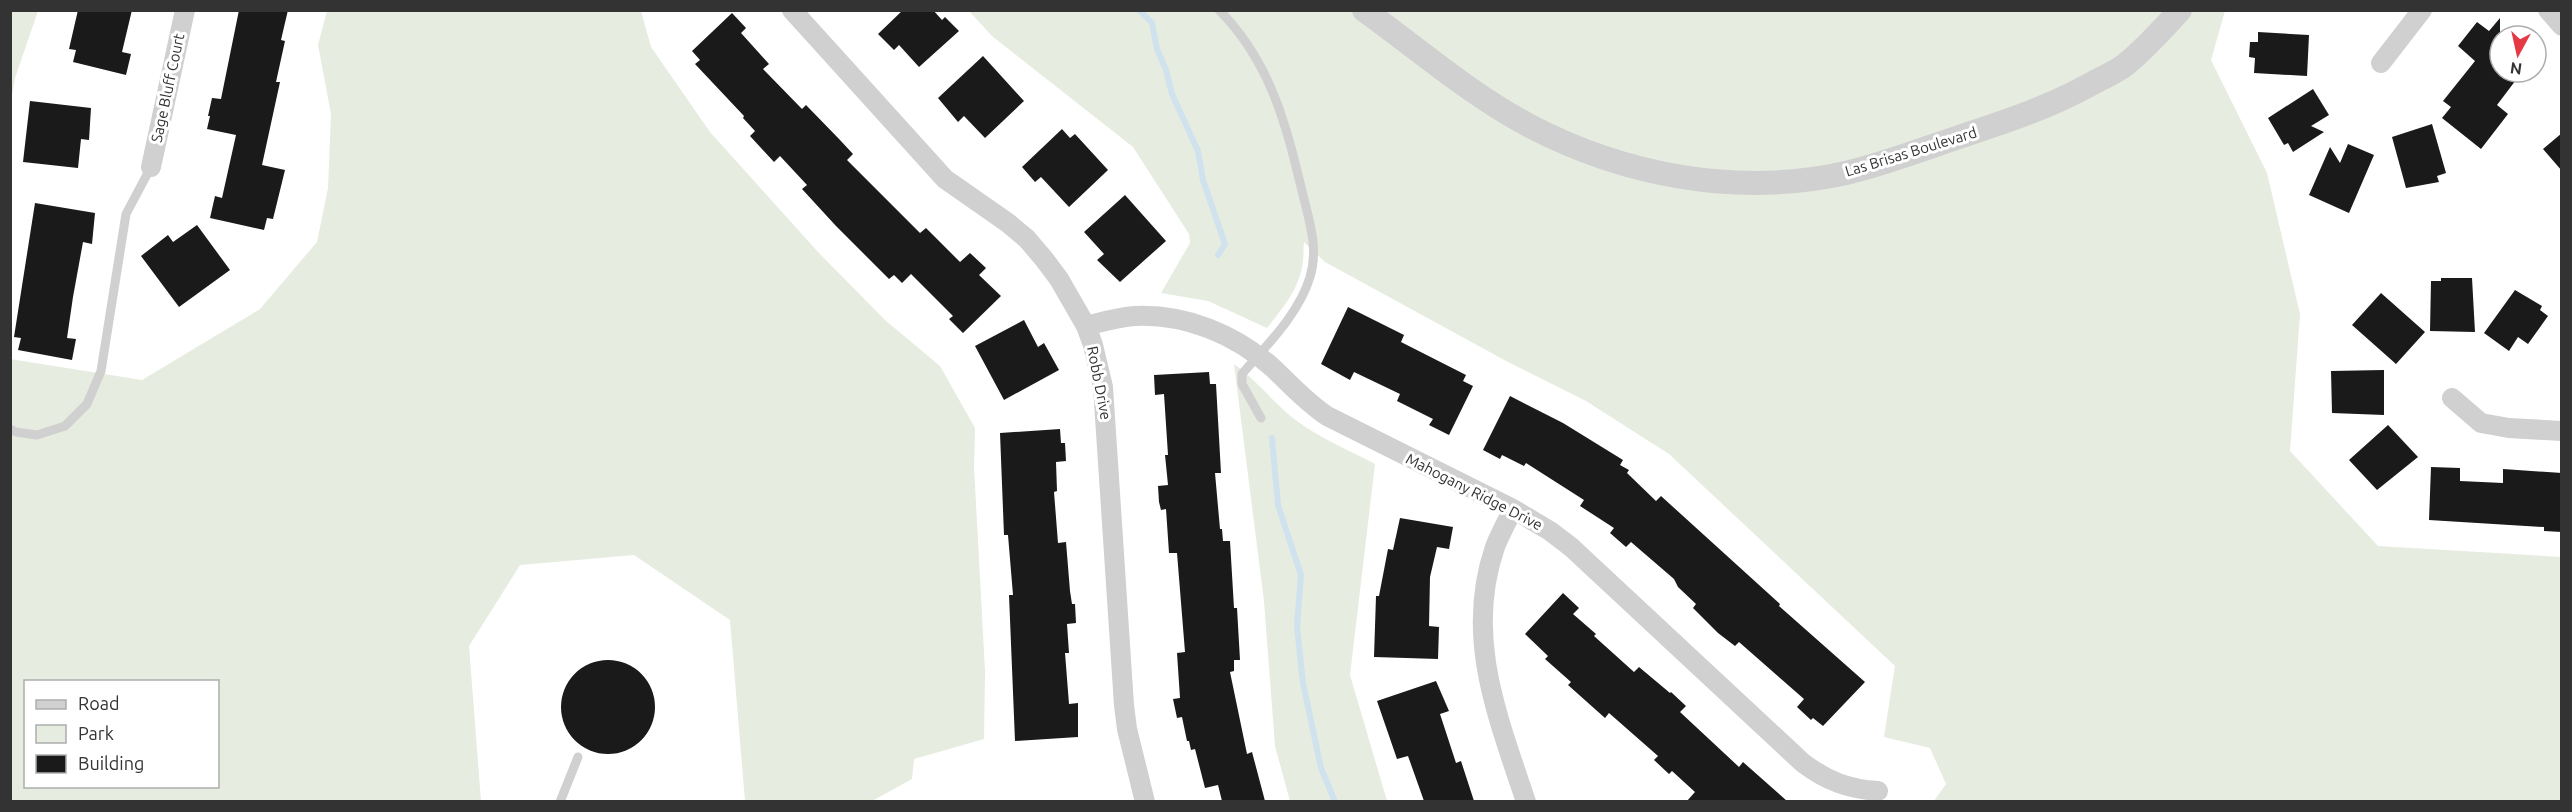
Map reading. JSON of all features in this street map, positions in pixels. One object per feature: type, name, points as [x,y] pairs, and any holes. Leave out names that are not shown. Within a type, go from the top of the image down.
[{"type":"street","name":"Sage Bluff Court","points":[[151,166],[185,10]]},
{"type":"street","name":"Robb Drive","points":[[792,10],[945,179],[1027,239],[1059,279],[1086,326],[1093,345],[1104,397],[1124,705],[1127,729],[1145,801]]},
{"type":"street","name":"Las Brisas Boulevard","points":[[1364,10],[1478,94],[1527,124],[1570,146],[1615,162],[1661,174],[1701,180],[1749,183],[1796,181],[1883,164],[2018,119],[2062,101],[2124,66],[2180,10]]},
{"type":"street","points":[[2381,63],[2422,10]]},
{"type":"street","points":[[2548,10],[2562,26]]},
{"type":"street","name":"Mahogany Ridge Drive","points":[[1086,326],[1133,316],[1173,318],[1225,335],[1258,356],[1305,402],[1327,417],[1513,509],[1550,531],[1803,763],[1820,776],[1840,786],[1878,791]]},
{"type":"street","points":[[2452,398],[2481,423],[2509,429],[2562,431]]},
{"type":"street","points":[[1513,509],[1495,546],[1489,570],[1482,636],[1489,687],[1526,801]]},
{"type":"lane","points":[[1219,10],[1239,33],[1279,105],[1312,236],[1314,259],[1304,294],[1242,374],[1242,384],[1261,418]]},
{"type":"lane","points":[[10,429],[37,435],[65,426],[87,404],[101,370],[126,214],[151,166]]},
{"type":"lane","points":[[560,801],[578,757]]},
{"type":"green space","points":[[11,10],[38,11],[15,78],[11,101]]},
{"type":"green space","points":[[327,11],[641,11],[651,47],[710,132],[818,252],[885,320],[940,366],[975,428],[974,467],[985,671],[984,739],[914,759],[912,779],[872,801],[745,801],[730,620],[634,555],[520,565],[469,646],[481,801],[11,801],[10,359],[142,380],[260,309],[317,242],[328,188],[331,114],[318,45]]},
{"type":"green space","points":[[969,11],[2225,11],[2211,60],[2267,173],[2300,314],[2290,451],[2378,546],[2561,557],[2561,801],[1934,801],[1946,784],[1930,748],[1884,737],[1895,666],[1669,454],[1586,401],[1508,362],[1325,262],[1304,242],[1303,261],[1298,280],[1290,297],[1267,328],[1208,301],[1161,293],[1190,243],[1189,234],[1133,147],[992,36]]},
{"type":"green space","points":[[1234,364],[1297,421],[1325,439],[1375,464],[1350,675],[1387,801],[1290,801],[1275,746],[1264,601]]},
{"type":"building","points":[[78,10],[132,10],[122,52],[131,54],[126,75],[73,62],[76,50],[69,49]]},
{"type":"building","points":[[239,10],[288,10],[281,40],[285,41],[276,82],[280,82],[262,165],[285,170],[273,219],[267,218],[264,230],[210,218],[215,196],[222,198],[236,135],[207,129],[210,116],[208,116],[212,98],[221,99]]},
{"type":"building","points":[[903,10],[933,10],[942,20],[945,17],[959,31],[919,67],[899,45],[894,50],[878,34]]},
{"type":"building","points":[[732,13],[746,28],[741,33],[769,64],[763,69],[802,109],[806,105],[853,154],[847,160],[920,233],[926,228],[960,262],[970,253],[986,268],[979,275],[1001,296],[963,333],[949,319],[953,316],[911,274],[902,283],[894,275],[889,279],[836,226],[802,189],[807,185],[780,156],[774,162],[750,136],[755,131],[743,118],[744,116],[695,64],[700,60],[692,51]]},
{"type":"building","points":[[2477,22],[2488,30],[2488,84],[2513,84],[2497,105],[2508,114],[2481,149],[2442,118],[2451,107],[2443,101],[2475,61],[2458,46]]},
{"type":"building","points":[[2258,32],[2309,35],[2307,76],[2254,73],[2255,58],[2249,57],[2250,42],[2258,42]]},
{"type":"building","points":[[983,56],[1024,101],[985,138],[964,116],[958,122],[938,98]]},
{"type":"building","points":[[2313,89],[2329,115],[2311,126],[2324,132],[2293,152],[2288,143],[2284,145],[2268,118]]},
{"type":"building","points":[[30,101],[91,108],[89,140],[81,139],[78,168],[23,162]]},
{"type":"building","points":[[2432,124],[2446,173],[2437,176],[2439,182],[2406,188],[2392,137]]},
{"type":"building","points":[[1062,129],[1070,138],[1075,134],[1108,170],[1069,207],[1041,177],[1035,182],[1022,167]]},
{"type":"building","points":[[2562,133],[2562,171],[2543,149]]},
{"type":"building","points":[[2348,144],[2374,155],[2349,213],[2309,195],[2330,147],[2340,163]]},
{"type":"building","points":[[1125,195],[1166,241],[1120,282],[1097,260],[1104,254],[1084,232]]},
{"type":"building","points":[[35,203],[95,213],[92,244],[83,242],[73,297],[67,338],[76,339],[72,360],[18,350],[21,338],[14,337]]},
{"type":"building","points":[[197,225],[230,270],[179,307],[141,256],[168,235],[173,242]]},
{"type":"building","points":[[2441,278],[2472,278],[2475,332],[2430,331],[2431,281],[2441,281]]},
{"type":"building","points":[[2515,290],[2542,306],[2540,310],[2548,316],[2528,344],[2518,337],[2509,351],[2484,333]]},
{"type":"building","points":[[2381,293],[2425,332],[2396,364],[2352,325]]},
{"type":"building","points":[[1348,307],[1404,335],[1401,342],[1466,375],[1463,381],[1473,386],[1449,435],[1429,425],[1433,419],[1397,401],[1400,394],[1354,372],[1350,380],[1321,364]]},
{"type":"building","points":[[1024,320],[1038,347],[1044,343],[1059,370],[1004,400],[975,346]]},
{"type":"building","points":[[2384,370],[2384,415],[2332,413],[2331,371]]},
{"type":"building","points":[[1209,372],[1210,384],[1216,384],[1221,473],[1215,473],[1220,529],[1222,529],[1223,541],[1230,541],[1234,608],[1237,608],[1240,660],[1234,660],[1234,671],[1230,672],[1247,754],[1252,752],[1265,801],[1222,801],[1218,785],[1205,788],[1195,749],[1191,750],[1189,741],[1187,741],[1182,717],[1177,718],[1173,699],[1180,698],[1177,653],[1185,652],[1177,553],[1169,553],[1166,509],[1161,510],[1159,502],[1158,486],[1168,485],[1165,455],[1168,455],[1164,394],[1155,395],[1154,375]]},
{"type":"building","points":[[1510,396],[1563,423],[1623,460],[1620,465],[1629,470],[1627,473],[1656,501],[1661,496],[1865,682],[1823,726],[1813,718],[1811,720],[1797,707],[1804,699],[1739,642],[1735,646],[1718,633],[1693,608],[1696,604],[1678,587],[1674,579],[1631,542],[1626,547],[1610,533],[1614,528],[1580,506],[1584,500],[1526,463],[1524,466],[1502,455],[1500,459],[1483,450]]},
{"type":"building","points":[[2388,425],[2418,457],[2377,490],[2349,460]]},
{"type":"building","points":[[1060,429],[1061,443],[1065,443],[1066,461],[1056,462],[1057,491],[1054,492],[1058,543],[1066,542],[1070,591],[1072,604],[1075,604],[1076,623],[1067,624],[1069,653],[1065,653],[1069,704],[1078,703],[1078,737],[1015,741],[1009,595],[1013,595],[1008,535],[1004,535],[1000,433]]},
{"type":"building","points":[[2431,467],[2460,468],[2460,481],[2503,483],[2503,469],[2562,473],[2562,532],[2544,531],[2544,527],[2429,520]]},
{"type":"building","points":[[1400,518],[1453,527],[1449,549],[1437,547],[1430,577],[1429,626],[1439,627],[1438,659],[1374,657],[1376,596],[1379,596],[1388,549],[1393,550]]},
{"type":"building","points":[[1563,593],[1579,608],[1573,614],[1596,634],[1594,636],[1634,672],[1639,667],[1671,692],[1686,706],[1680,712],[1739,767],[1743,762],[1787,801],[1687,801],[1695,792],[1672,771],[1669,774],[1654,760],[1658,756],[1609,713],[1605,718],[1568,685],[1571,682],[1545,659],[1548,656],[1525,634]]},
{"type":"building","points":[[599,660],[617,660],[642,673],[652,689],[655,707],[652,725],[642,741],[617,754],[599,754],[574,741],[561,716],[561,698],[574,673]]},
{"type":"building","points":[[1436,681],[1449,711],[1440,714],[1456,763],[1461,761],[1474,801],[1424,801],[1408,756],[1397,759],[1377,701]]},
{"type":"waterway","points":[[1139,10],[1152,23],[1157,49],[1166,70],[1172,94],[1198,151],[1203,180],[1225,244],[1218,255]]},
{"type":"waterway","points":[[1272,438],[1278,505],[1301,575],[1297,626],[1303,683],[1321,768],[1335,802]]}]
